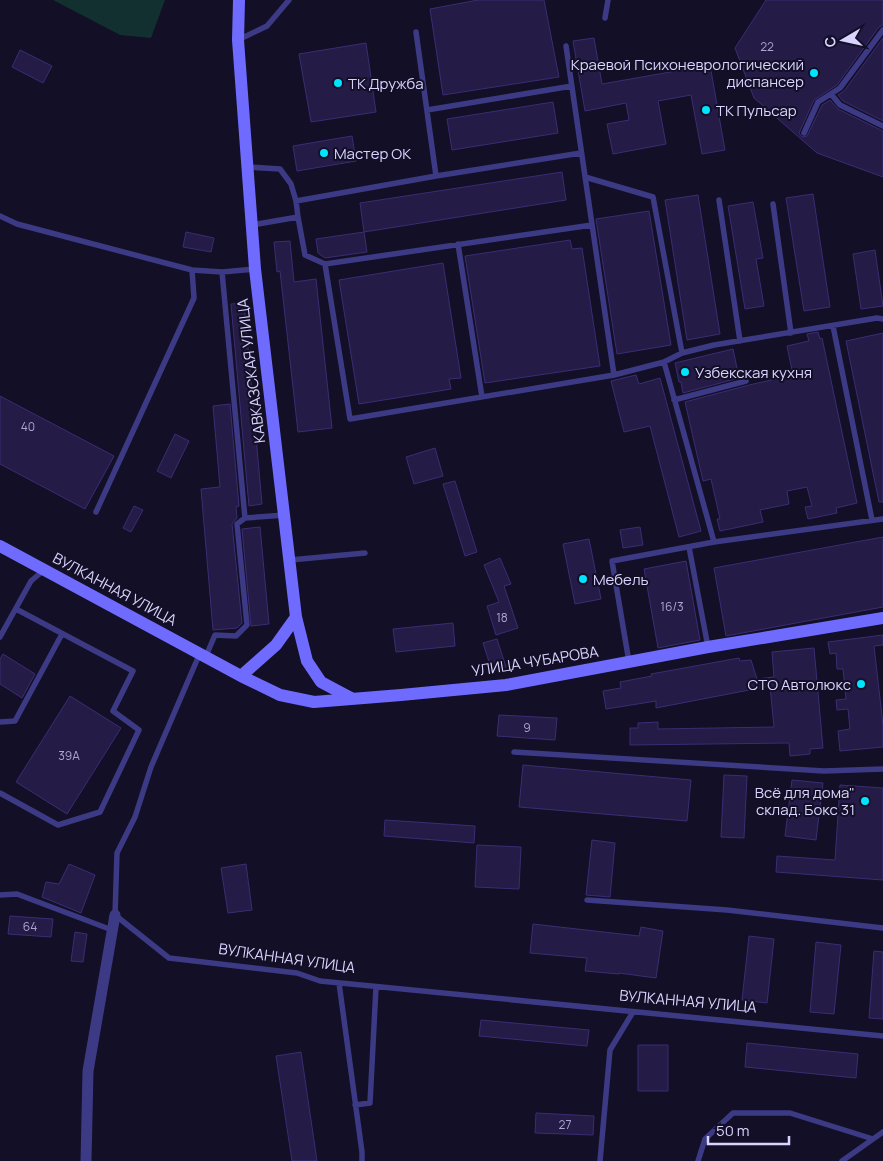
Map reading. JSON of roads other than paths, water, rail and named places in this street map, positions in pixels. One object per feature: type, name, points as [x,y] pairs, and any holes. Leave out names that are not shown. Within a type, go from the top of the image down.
[{"type":"main road","name":"КАВКАЗСКАЯ УЛИЦА","points":[[238,0],[238,40],[255,269],[296,617],[307,661],[321,682],[351,698]]},
{"type":"main road","name":"ВУЛКАННАЯ УЛИЦА","points":[[0,546],[203,654]]},
{"type":"main road","points":[[240,676],[276,645],[296,617]]},
{"type":"main road","name":"УЛИЦА ЧУБАРОВА","points":[[203,654],[240,676],[280,695],[314,702],[506,685],[883,618]]},
{"type":"street","points":[[86,1161],[88,1071],[115,915]]},
{"type":"lane","points":[[238,40],[267,26],[289,0]]},
{"type":"lane","points":[[605,18],[608,0]]},
{"type":"lane","points":[[804,133],[818,102],[840,88],[883,30]]},
{"type":"lane","points":[[416,32],[436,176]]},
{"type":"lane","points":[[566,46],[614,375]]},
{"type":"lane","points":[[427,110],[572,86]]},
{"type":"lane","points":[[831,94],[840,105],[883,126]]},
{"type":"lane","points":[[296,201],[581,153]]},
{"type":"lane","points":[[247,167],[280,169],[291,184],[296,201],[305,255],[325,264],[592,225]]},
{"type":"lane","points":[[585,177],[653,197],[682,353]]},
{"type":"lane","points":[[718,200],[740,341]]},
{"type":"lane","points":[[773,204],[791,333]]},
{"type":"lane","points":[[0,216],[17,224],[192,270],[222,272],[255,269]]},
{"type":"lane","points":[[252,225],[298,217]]},
{"type":"lane","points":[[458,244],[482,397]]},
{"type":"lane","points":[[325,264],[350,419],[614,375],[664,362],[682,353],[740,341],[876,318],[883,319]]},
{"type":"lane","points":[[96,512],[194,298],[192,270]]},
{"type":"lane","points":[[222,272],[245,518]]},
{"type":"lane","points":[[833,326],[872,520]]},
{"type":"lane","points":[[664,362],[714,542]]},
{"type":"lane","points":[[674,400],[746,381]]},
{"type":"lane","points":[[115,915],[117,853],[135,817],[151,767],[203,654],[215,635],[236,636],[247,625],[237,524],[245,518],[285,515]]},
{"type":"lane","points":[[629,662],[612,560],[714,542],[883,519]]},
{"type":"lane","points":[[689,547],[708,648]]},
{"type":"lane","points":[[290,560],[366,554]]},
{"type":"lane","points":[[0,637],[32,581],[44,570]]},
{"type":"lane","points":[[0,793],[58,824],[100,812],[139,730],[113,711],[133,671],[16,609]]},
{"type":"lane","points":[[0,722],[15,721],[62,634]]},
{"type":"lane","points":[[514,752],[824,771],[883,769]]},
{"type":"lane","points":[[0,895],[17,894],[112,930]]},
{"type":"lane","points":[[587,900],[727,910],[883,928]]},
{"type":"lane","name":"ВУЛКАННАЯ УЛИЦА","points":[[115,915],[169,958],[297,973],[320,982],[883,1036]]},
{"type":"lane","points":[[338,983],[362,1161]]},
{"type":"lane","points":[[355,1105],[370,1103],[376,987]]},
{"type":"lane","points":[[600,1161],[610,1050],[632,1012]]},
{"type":"lane","points":[[698,1161],[705,1139],[733,1113],[790,1113],[873,1139]]},
{"type":"lane","points":[[842,1161],[883,1132]]},
{"type":"place","name":"Краевой Психоневрологический диспансер","points":[[814,73]]},
{"type":"place","name":"ТК Дружба","points":[[338,83]]},
{"type":"place","name":"ТК Пульсар","points":[[706,110]]},
{"type":"place","name":"Мастер ОК","points":[[324,153]]},
{"type":"place","name":"Узбекская кухня","points":[[685,372]]},
{"type":"place","name":"Мебель","points":[[583,579]]},
{"type":"place","name":"СТО Автолюкс","points":[[861,684]]},
{"type":"place","name":"Всё для дома\" склад. Бокс 31","points":[[865,801]]}]
